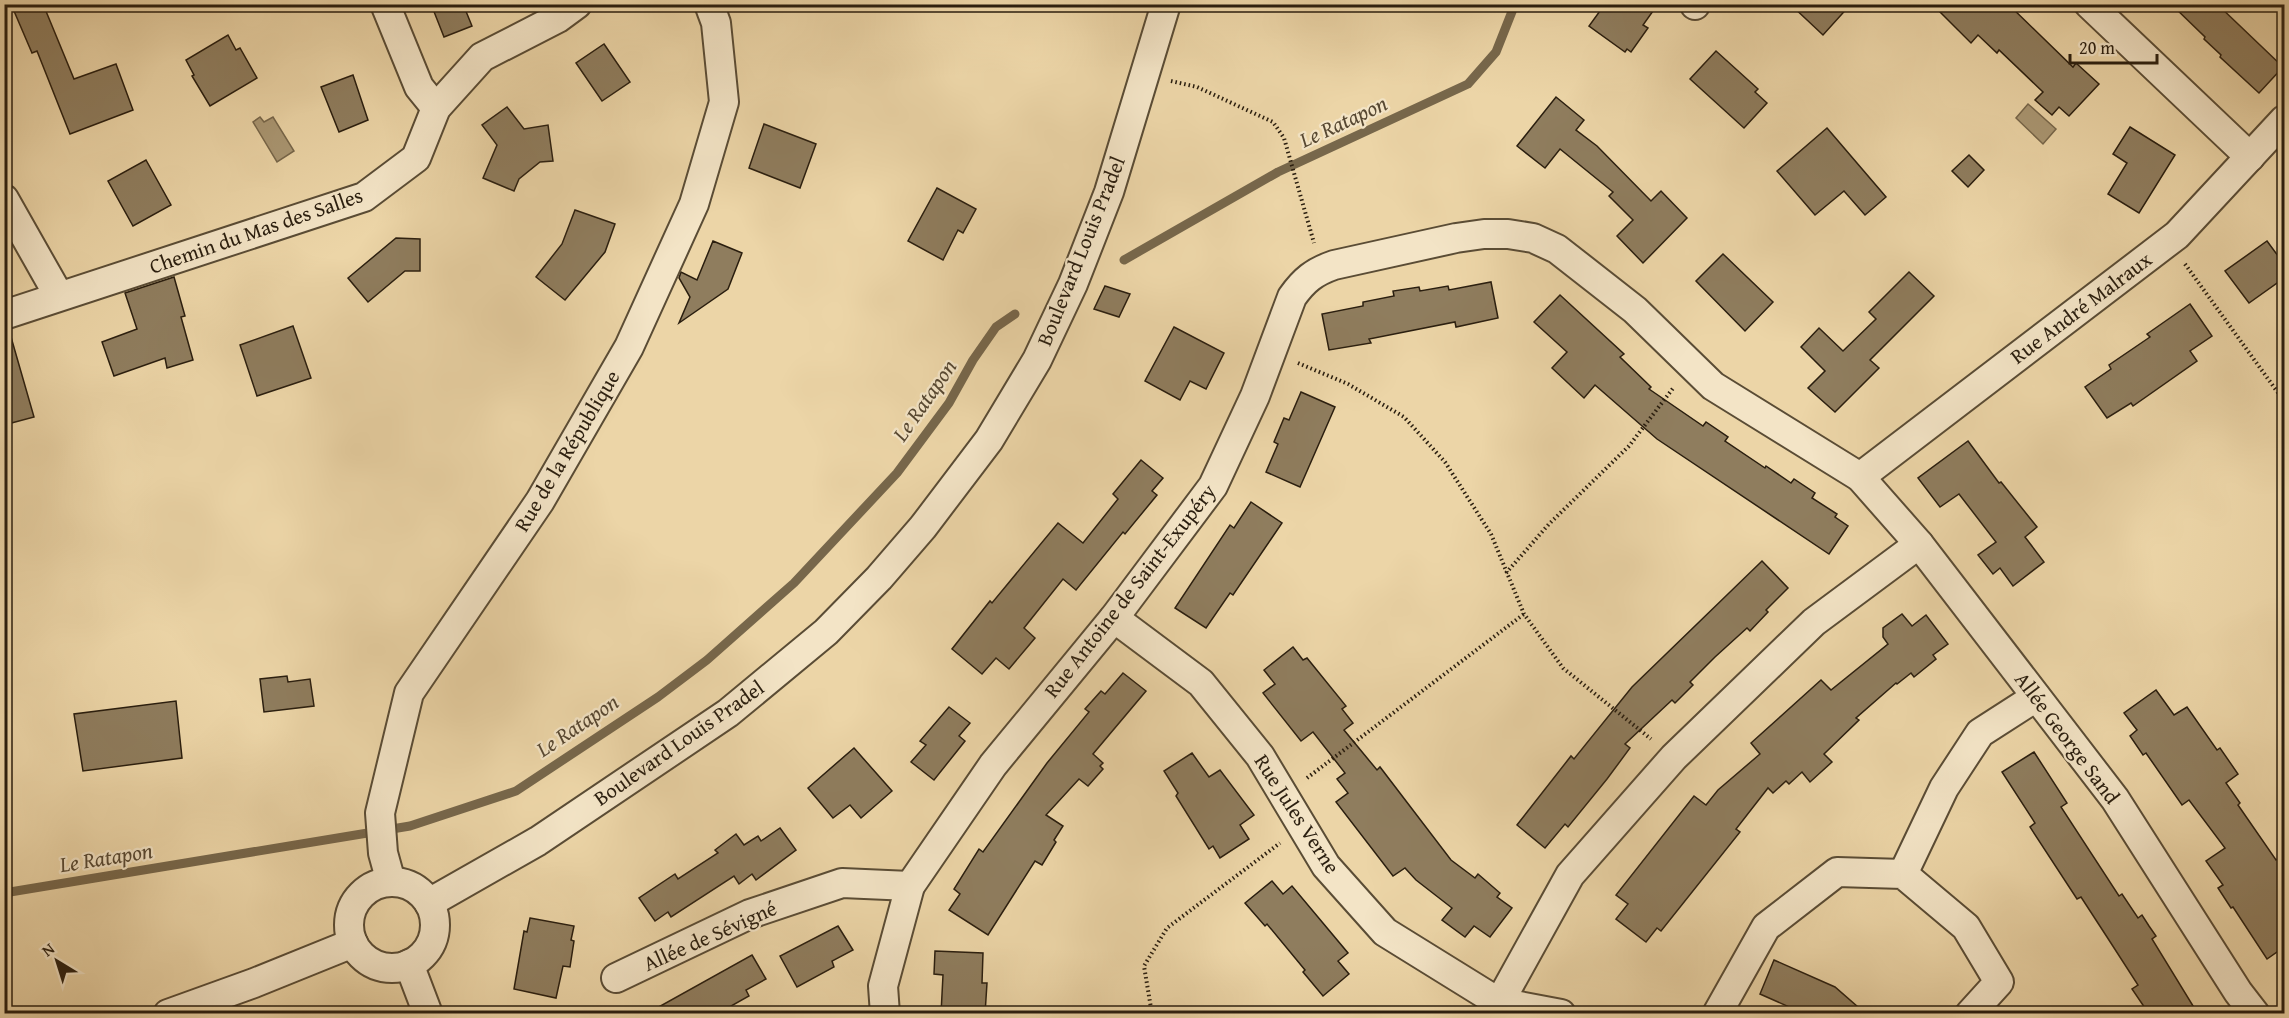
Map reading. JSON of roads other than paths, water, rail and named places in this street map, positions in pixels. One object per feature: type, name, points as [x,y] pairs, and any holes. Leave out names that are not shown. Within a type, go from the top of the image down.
[{"type":"street","points":[[385,4],[419,87],[436,108]]},
{"type":"street","name":"Chemin du Mas des Salles","points":[[4,315],[364,197],[416,158],[436,108],[482,57],[558,18],[578,4]]},
{"type":"street","name":"Rue de la République","points":[[391,882],[383,853],[380,813],[409,693],[540,501],[629,347],[694,204],[724,102],[716,23],[709,4]]},
{"type":"street","name":"Boulevard Louis Pradel","points":[[429,903],[538,841],[728,713],[825,632],[879,578],[916,536],[989,440],[1037,360],[1073,284],[1109,192],[1166,4]]},
{"type":"street","points":[[2089,4],[2250,157]]},
{"type":"street","name":"Rue André Malraux","points":[[1860,477],[2177,235],[2284,120]]},
{"type":"street","points":[[4,199],[59,296]]},
{"type":"street","name":"Rue Antoine de Saint-Exupéry","points":[[885,1014],[883,986],[910,886],[993,765],[1114,618],[1213,486],[1242,426],[1292,297],[1306,278],[1322,269],[1456,238],[1508,234],[1533,238],[1557,249],[1635,310],[1713,386],[1860,477]]},
{"type":"street","name":"Allée George Sand","points":[[1860,477],[1918,544],[2115,799],[2238,992],[2255,1014]]},
{"type":"street","points":[[1496,1008],[1570,875],[1674,757],[1814,622],[1918,544]]},
{"type":"street","name":"Rue Jules Verne","points":[[1114,618],[1201,682],[1260,756],[1326,866],[1385,932],[1496,1008],[1561,1014]]},
{"type":"street","points":[[1903,874],[1944,788],[1980,733],[2036,697]]},
{"type":"street","points":[[1717,1014],[1766,927],[1837,872],[1903,874],[1966,927],[1999,982],[1970,1014]]},
{"type":"street","points":[[391,882],[405,884],[418,891],[429,903],[434,914],[435,928],[431,942],[424,953],[409,964],[386,968],[372,963],[361,955],[353,943],[349,929],[350,915],[355,902],[377,885],[391,882]]},
{"type":"street","name":"Allée de Sévigné","points":[[616,978],[750,914],[842,883],[910,886]]},
{"type":"street","points":[[168,1014],[254,983],[353,943]]},
{"type":"street","points":[[409,964],[428,1014]]},
{"type":"waterway","name":"Le Ratapon","points":[[1124,260],[1278,172],[1468,84],[1496,52],[1515,4]]},
{"type":"waterway","name":"Le Ratapon","points":[[4,893],[410,826],[516,791],[658,697],[707,660],[794,583],[897,473],[949,403],[973,360],[996,327],[1015,314]]}]
